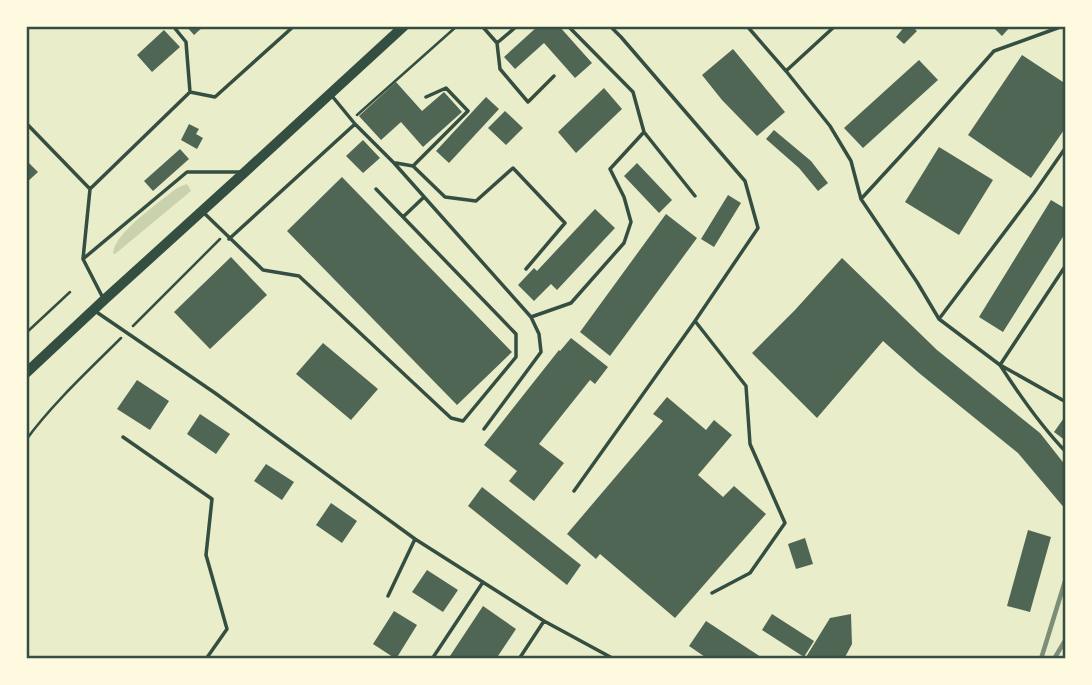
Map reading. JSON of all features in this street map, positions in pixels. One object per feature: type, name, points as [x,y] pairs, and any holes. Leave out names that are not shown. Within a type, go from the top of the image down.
[{"type":"main road","points":[[26,375],[93,310],[404,26]]},
{"type":"main road","points":[[26,385],[38,363]]},
{"type":"lane","points":[[173,26],[186,42],[190,92]]},
{"type":"lane","points":[[190,92],[215,97],[294,26]]},
{"type":"lane","points":[[482,26],[498,43],[499,69],[528,102],[554,76]]},
{"type":"lane","points":[[498,43],[517,26]]},
{"type":"lane","points":[[568,26],[633,92],[644,132],[695,196]]},
{"type":"lane","points":[[574,491],[758,228],[745,181],[610,26]]},
{"type":"lane","points":[[747,26],[830,126],[851,161],[861,199],[939,319],[1000,365],[1066,402]]},
{"type":"lane","points":[[786,71],[835,26]]},
{"type":"lane","points":[[861,199],[994,51],[1063,26]]},
{"type":"lane","points":[[414,166],[468,111],[446,88],[426,97]]},
{"type":"lane","points":[[104,300],[83,259],[89,189],[190,92]]},
{"type":"lane","points":[[331,94],[355,124],[394,163],[531,317],[539,334],[541,352],[484,429]]},
{"type":"lane","points":[[26,123],[89,189]]},
{"type":"lane","points":[[229,239],[355,124]]},
{"type":"lane","points":[[531,317],[571,303],[624,243],[631,222],[624,197],[610,169],[644,132]]},
{"type":"lane","points":[[939,319],[1066,147]]},
{"type":"lane","points":[[394,163],[414,166],[445,197],[476,201],[513,168],[565,223],[526,269]]},
{"type":"lane","points":[[83,259],[187,172],[246,172]]},
{"type":"lane","points":[[202,211],[263,271],[299,276],[451,418],[463,421],[516,356],[516,334],[376,189]]},
{"type":"lane","points":[[403,217],[424,197]]},
{"type":"lane","points":[[1000,365],[1066,265]]},
{"type":"lane","points":[[93,310],[215,393],[415,539],[544,621],[614,659]]},
{"type":"lane","points":[[695,321],[746,386],[750,444],[785,523],[750,573],[712,593]]},
{"type":"lane","points":[[1000,365],[1037,420],[1066,452]]},
{"type":"lane","points":[[124,438],[212,499],[206,555],[228,629],[206,659]]},
{"type":"lane","points":[[387,596],[415,539]]},
{"type":"lane","points":[[432,659],[483,582]]},
{"type":"lane","points":[[519,659],[544,621]]},
{"type":"path","points":[[26,333],[70,292]]},
{"type":"green space","points":[[187,184],[191,191],[113,253],[121,236],[130,227],[177,188]]},
{"type":"building","points":[[186,26],[204,26],[194,35]]},
{"type":"building","points":[[538,26],[559,26],[592,63],[575,78],[544,43],[515,69],[504,57]]},
{"type":"building","points":[[905,26],[912,26],[917,31],[904,44],[896,37]]},
{"type":"building","points":[[992,26],[1011,26],[1002,36]]},
{"type":"building","points":[[164,30],[180,47],[152,72],[137,55]]},
{"type":"building","points":[[733,49],[785,112],[757,136],[702,75]]},
{"type":"building","points":[[1022,55],[1066,84],[1066,127],[1031,178],[968,135]]},
{"type":"building","points":[[919,60],[938,80],[863,148],[844,128]]},
{"type":"building","points":[[396,82],[422,111],[444,92],[462,112],[423,147],[401,122],[381,140],[359,116]]},
{"type":"building","points":[[604,88],[622,109],[576,153],[558,132]]},
{"type":"building","points":[[486,97],[499,109],[449,163],[436,151]]},
{"type":"building","points":[[505,111],[523,128],[506,145],[488,128]]},
{"type":"building","points":[[189,124],[199,129],[196,134],[203,138],[197,149],[181,140]]},
{"type":"building","points":[[774,130],[811,161],[828,183],[818,191],[799,168],[766,139]]},
{"type":"building","points":[[363,140],[380,158],[363,173],[346,156]]},
{"type":"building","points":[[939,147],[993,180],[959,235],[905,202]]},
{"type":"building","points":[[180,149],[189,159],[153,191],[144,181]]},
{"type":"building","points":[[26,160],[38,172],[26,183]]},
{"type":"building","points":[[637,163],[672,200],[659,213],[624,176]]},
{"type":"building","points":[[342,177],[512,352],[457,405],[287,231]]},
{"type":"building","points":[[728,195],[741,203],[714,247],[701,239]]},
{"type":"building","points":[[1051,200],[1066,209],[1066,232],[1003,332],[979,317]]},
{"type":"building","points":[[595,209],[615,228],[557,290],[551,284],[534,301],[518,285],[534,268],[537,271]]},
{"type":"building","points":[[666,214],[697,238],[610,356],[580,332]]},
{"type":"building","points":[[231,257],[267,295],[210,349],[174,312]]},
{"type":"building","points":[[842,258],[937,350],[1040,433],[1066,466],[1066,510],[1018,453],[883,341],[817,418],[752,353]]},
{"type":"building","points":[[571,338],[608,367],[595,384],[590,380],[539,444],[564,463],[534,501],[509,481],[517,471],[484,445]]},
{"type":"building","points":[[323,343],[378,389],[351,420],[296,374]]},
{"type":"building","points":[[137,380],[169,401],[150,430],[117,409]]},
{"type":"building","points":[[667,397],[706,430],[714,420],[732,435],[698,475],[723,497],[734,486],[766,514],[675,618],[600,554],[596,559],[567,534],[663,421],[653,414]]},
{"type":"building","points":[[200,414],[230,434],[216,454],[187,434]]},
{"type":"building","points":[[1066,415],[1066,441],[1054,432]]},
{"type":"building","points":[[266,464],[294,482],[282,500],[254,481]]},
{"type":"building","points":[[482,487],[581,565],[567,585],[468,506]]},
{"type":"building","points":[[331,503],[357,521],[342,543],[316,525]]},
{"type":"building","points":[[1028,530],[1051,537],[1030,612],[1007,606]]},
{"type":"building","points":[[805,538],[813,564],[796,569],[788,544]]},
{"type":"building","points":[[427,570],[458,590],[443,612],[412,592]]},
{"type":"building","points":[[483,606],[516,629],[496,659],[448,659]]},
{"type":"building","points":[[394,611],[417,625],[396,659],[373,644]]},
{"type":"building","points":[[772,614],[814,641],[804,657],[762,630]]},
{"type":"building","points":[[851,614],[852,644],[844,659],[806,657],[830,618]]},
{"type":"building","points":[[706,621],[764,659],[708,659],[689,646]]},
{"type":"railway","points":[[1041,659],[1066,578]]},
{"type":"railway","points":[[1054,659],[1066,639]]}]
